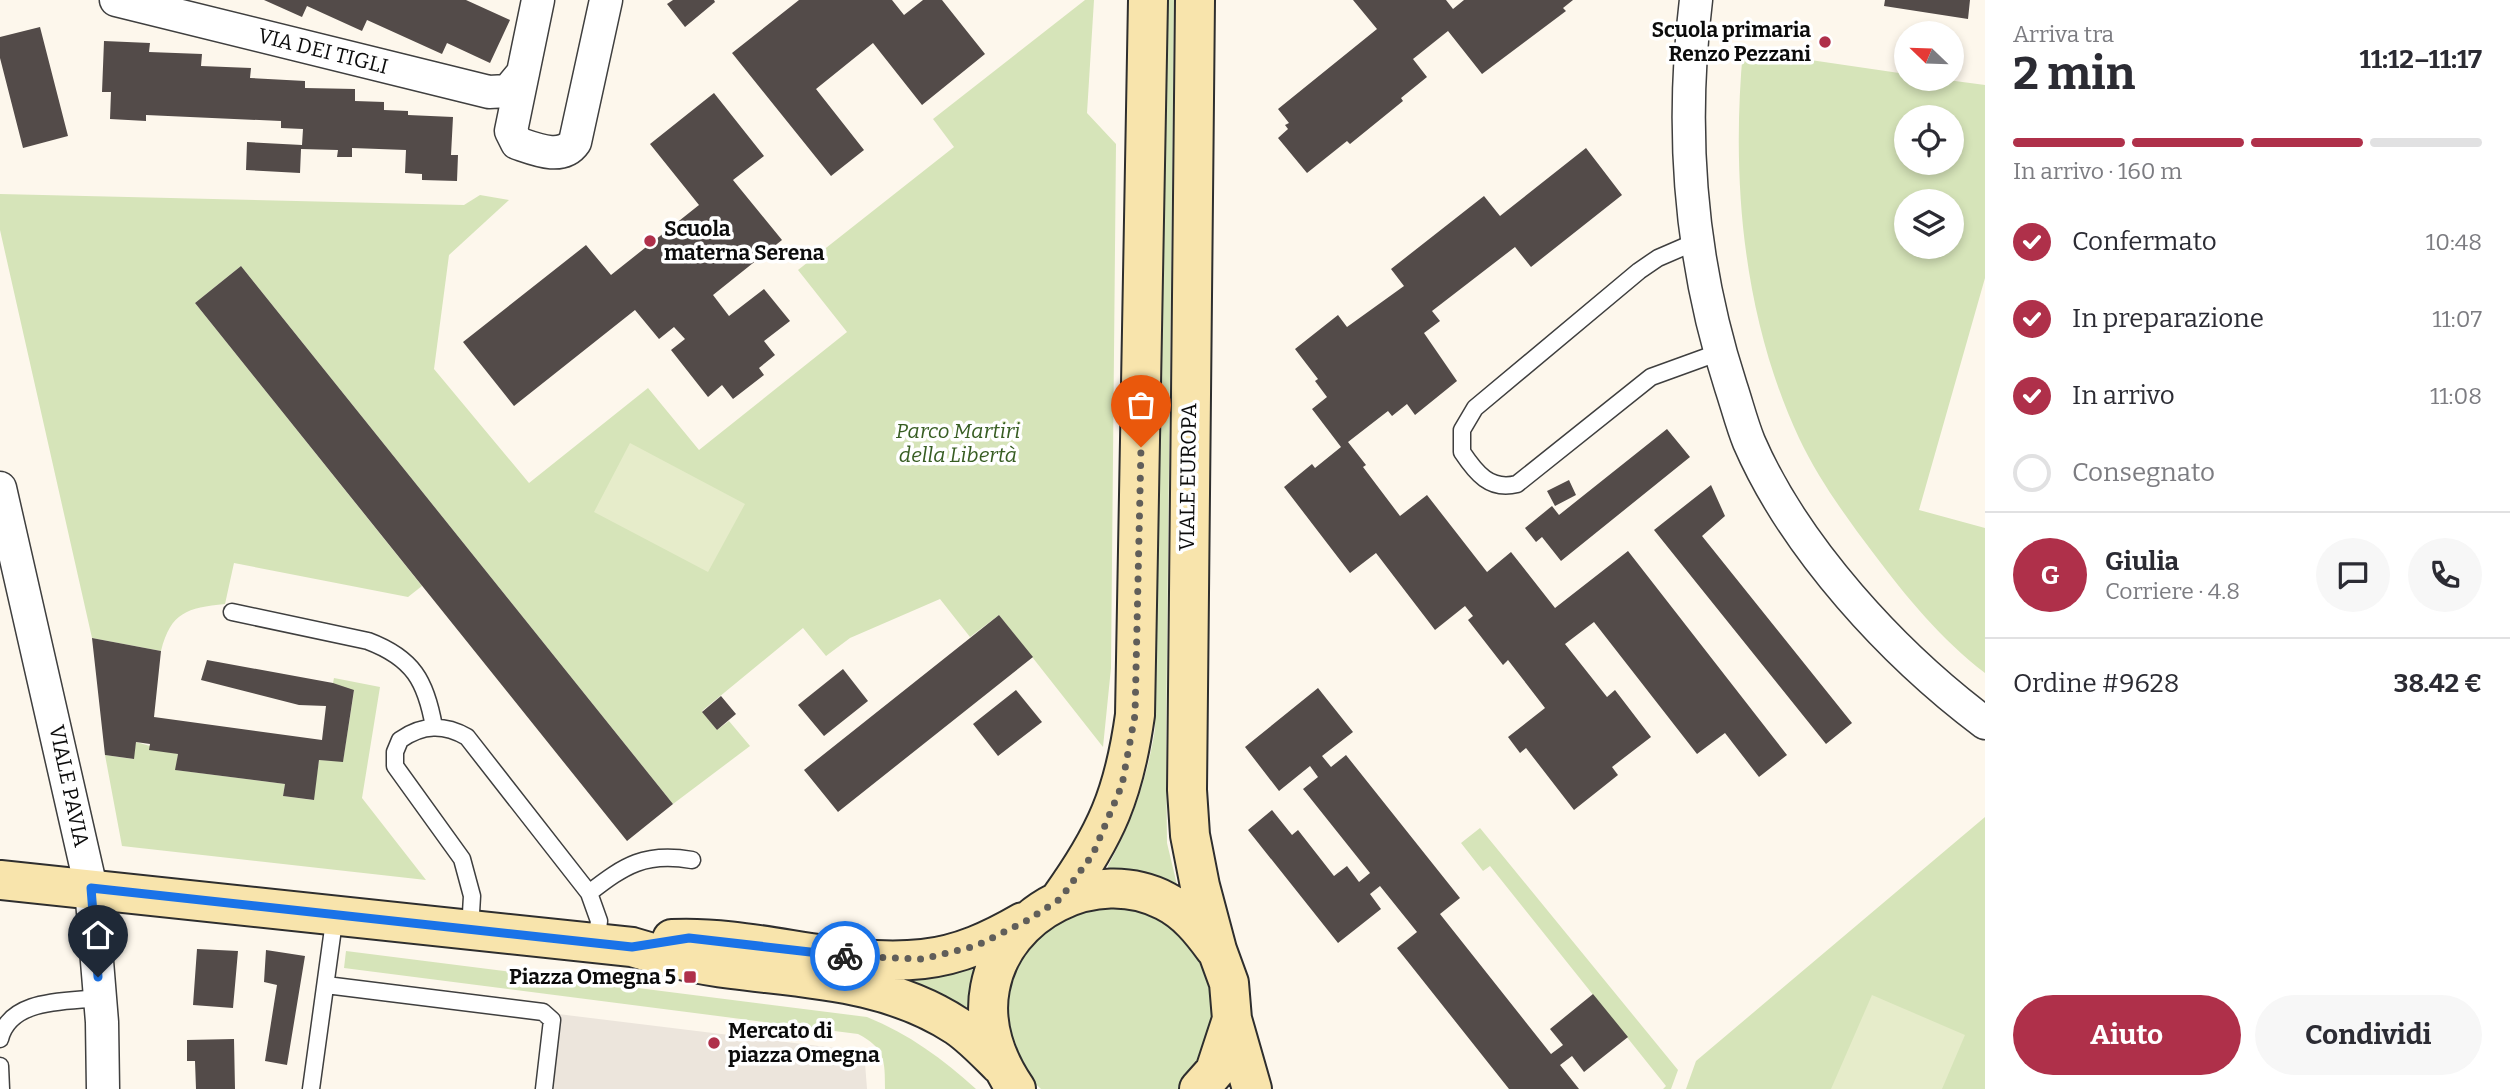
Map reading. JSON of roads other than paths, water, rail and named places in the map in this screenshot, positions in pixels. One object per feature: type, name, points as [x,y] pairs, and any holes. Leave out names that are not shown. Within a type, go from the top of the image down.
[{"type":"street","name":"VIA DEI TIGLI","points":[[116,0],[489,92],[508,91],[523,73]]},
{"type":"street","points":[[538,0],[511,131],[512,138],[523,145],[557,153],[571,149],[579,131],[606,0]]},
{"type":"street","name":"VIALE EUROPA","points":[[1060,899],[1093,854],[1116,804],[1128,766],[1138,668],[1148,0]]},
{"type":"street","name":"VIALE EUROPA","points":[[1195,0],[1186,668],[1190,835],[1217,950],[1229,983],[1232,1019],[1252,1089]]},
{"type":"street","points":[[1696,0],[1689,60],[1689,125],[1695,242],[1720,352],[1749,442],[1801,536],[1860,608],[1963,707],[1985,723]]},
{"type":"street","name":"VIALE PAVIA","points":[[0,488],[91,888],[100,998],[103,1089]]},
{"type":"street","points":[[0,880],[614,945],[697,964],[872,988],[903,999],[957,1026],[1008,1077]]},
{"type":"street","name":"VIALE EUROPA","points":[[1008,1077],[989,1027],[990,988],[1003,951],[1028,920],[1060,899],[1095,889],[1142,893],[1165,901],[1194,922],[1217,950]]},
{"type":"street","points":[[614,945],[689,938],[863,958],[923,959],[976,946],[1028,920]]},
{"type":"street","name":"VIALE EUROPA","points":[[1199,1089],[1214,1071],[1232,1019]]},
{"type":"lane","points":[[1695,242],[1658,258],[1639,271],[1475,408],[1462,430],[1462,452],[1487,481],[1506,486],[1517,484],[1651,377],[1720,352]]},
{"type":"lane","points":[[232,612],[368,641],[387,649],[414,669],[424,685],[434,727]]},
{"type":"lane","points":[[470,930],[472,896],[462,859],[395,766],[395,752],[400,740],[410,733],[434,727],[452,729],[467,737],[589,893],[599,921],[614,945]]},
{"type":"lane","points":[[589,893],[617,871],[643,859],[668,856],[691,860]]},
{"type":"lane","points":[[311,1089],[335,914]]},
{"type":"lane","points":[[326,985],[543,1012],[552,1020],[544,1089]]},
{"type":"lane","points":[[0,1039],[6,1022],[25,1009],[100,998]]},
{"type":"lane","points":[[0,1066],[1,1089]]},
{"type":"place","name":"Scuola primaria Renzo Pezzani","points":[[1825,42]]},
{"type":"place","name":"Scuola materna Serena","points":[[650,241]]},
{"type":"place","name":"Piazza Omegna 5","points":[[690,977]]},
{"type":"place","name":"Mercato di piazza Omegna","points":[[714,1043]]},
{"type":"park label","name":"Parco Martiri della Libertà","points":[[958,443]]}]
